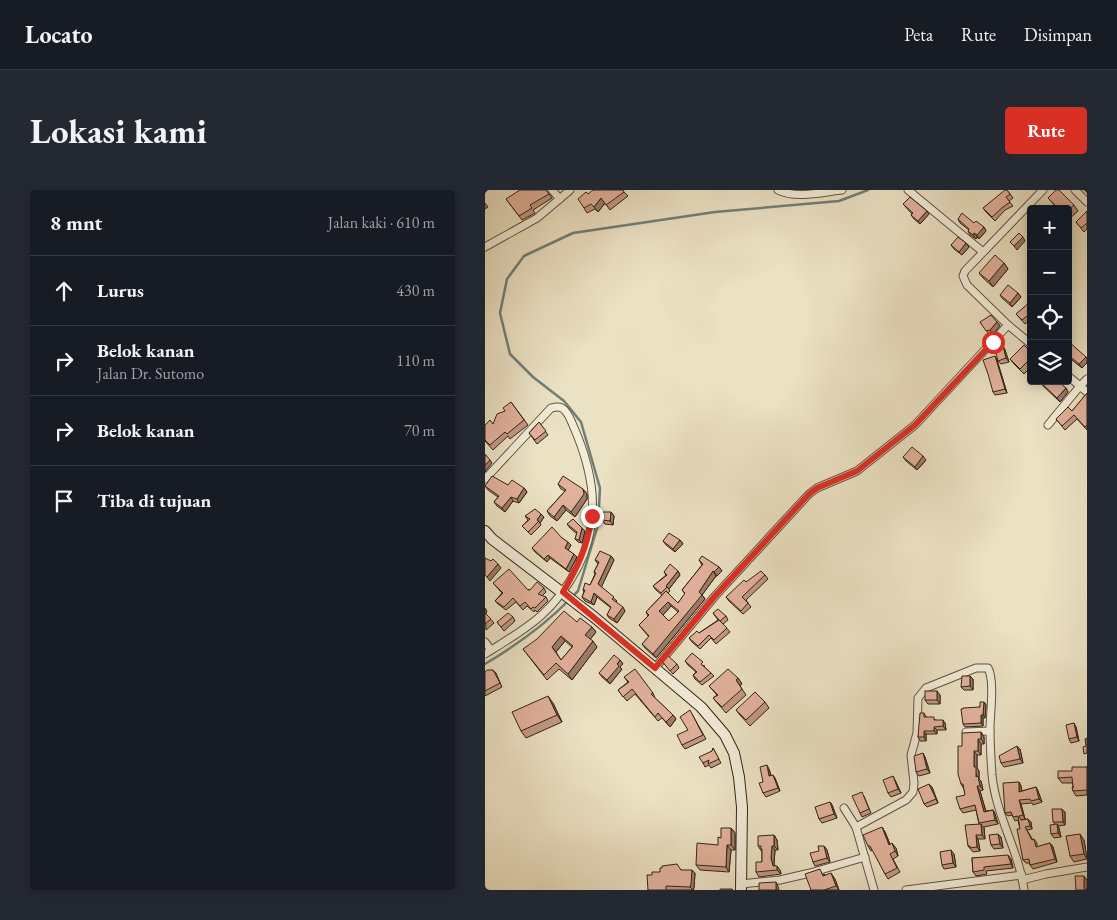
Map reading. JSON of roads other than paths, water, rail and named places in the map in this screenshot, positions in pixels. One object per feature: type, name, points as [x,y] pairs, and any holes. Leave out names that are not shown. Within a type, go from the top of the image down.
[{"type":"street","points":[[552,190],[560,199]]},
{"type":"street","points":[[485,247],[537,218],[570,190]]},
{"type":"street","points":[[779,190],[791,194],[811,194],[842,190]]},
{"type":"street","points":[[909,190],[983,252]]},
{"type":"street","points":[[1027,341],[1008,325],[964,280],[963,276],[965,271],[1043,190]]},
{"type":"street","points":[[1075,190],[1087,202]]},
{"type":"street","points":[[655,668],[715,596],[809,494],[817,488],[857,471],[915,425],[1008,325]]},
{"type":"street","points":[[1072,379],[1087,392]]},
{"type":"street","points":[[1048,425],[1087,380]]},
{"type":"street","points":[[485,479],[551,408],[557,406],[563,408],[568,414],[580,440],[589,470],[593,496],[588,540],[578,566],[563,592],[544,615],[512,639],[488,652],[485,642]]},
{"type":"street","points":[[487,539],[583,608],[701,707],[725,735],[734,753],[739,777],[741,887],[810,873],[865,857]]},
{"type":"street","points":[[856,827],[906,800],[913,792],[911,755],[917,733],[918,698],[926,688],[976,668],[988,668],[991,688],[990,731],[995,796],[1022,878],[1024,890]]},
{"type":"street","points":[[966,732],[990,731]]},
{"type":"street","points":[[844,808],[856,827],[874,890]]},
{"type":"street","points":[[906,890],[1022,878],[1087,867]]},
{"type":"waterway","points":[[573,596],[578,591],[598,525],[600,488],[581,422],[564,401],[533,377],[510,354],[500,313],[507,279],[524,256],[573,233],[715,212],[839,201],[868,190]]},
{"type":"waterway","points":[[485,664],[529,635],[569,600]]}]
